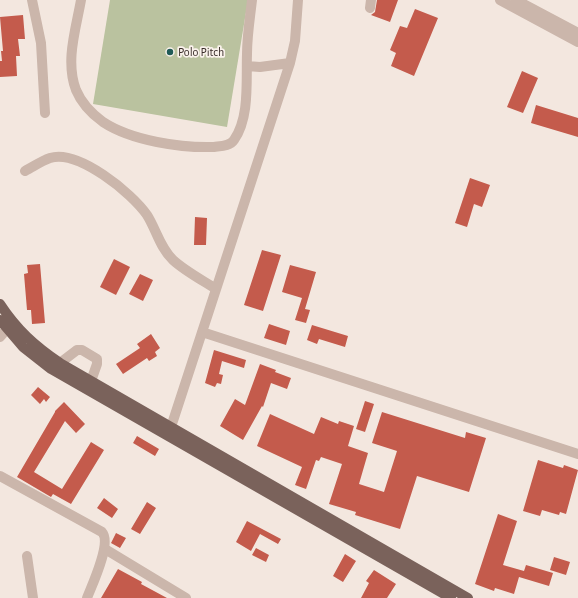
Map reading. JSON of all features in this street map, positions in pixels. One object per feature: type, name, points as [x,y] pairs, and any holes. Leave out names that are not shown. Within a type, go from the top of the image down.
[{"type":"main road","points":[[0,304],[10,326],[23,348],[51,369],[451,598]]},
{"type":"main road","points":[[0,320],[60,363],[468,598]]},
{"type":"street","points":[[32,0],[41,43],[45,113]]},
{"type":"street","points":[[81,0],[72,51],[73,76],[76,90],[84,103],[93,114],[104,122],[124,132],[150,140],[195,148],[223,146],[234,140],[242,118],[247,85],[246,55],[252,0]]},
{"type":"street","points":[[171,427],[290,62],[295,41],[298,0]]},
{"type":"street","points":[[500,0],[578,42]]},
{"type":"street","points":[[516,0],[578,33]]},
{"type":"street","points":[[247,66],[260,67],[290,62]]},
{"type":"street","points":[[25,171],[50,158],[72,159],[94,168],[117,186],[146,213],[166,251],[173,260],[216,289]]},
{"type":"street","points":[[0,337],[10,326]]},
{"type":"street","points":[[202,332],[578,454]]},
{"type":"street","points":[[60,363],[77,350],[82,350],[98,361],[91,381]]},
{"type":"street","points":[[0,476],[102,532],[106,538],[105,549],[87,598]]},
{"type":"street","points":[[105,549],[186,598]]},
{"type":"street","points":[[27,556],[33,598]]},
{"type":"green space","name":"Polo Pitch","points":[[110,0],[248,0],[227,127],[93,104]]},
{"type":"building","points":[[377,0],[398,0],[390,22],[371,15],[375,12]]},
{"type":"building","points":[[415,9],[438,18],[414,76],[391,66],[396,53],[390,50],[400,26],[407,28]]},
{"type":"building","points":[[23,15],[25,39],[18,39],[20,56],[16,56],[17,76],[0,77],[0,61],[2,61],[1,51],[3,51],[0,17]]},
{"type":"building","points":[[522,71],[538,78],[523,113],[507,107]]},
{"type":"building","points":[[536,105],[578,118],[578,137],[531,123]]},
{"type":"building","points":[[470,178],[490,185],[482,207],[474,204],[467,227],[455,223]]},
{"type":"building","points":[[195,217],[207,218],[206,245],[194,245]]},
{"type":"building","points":[[262,250],[281,255],[263,311],[244,305]]},
{"type":"building","points":[[114,259],[130,267],[116,295],[100,287]]},
{"type":"building","points":[[40,264],[45,323],[32,324],[31,310],[27,310],[24,274],[28,273],[27,265]]},
{"type":"building","points":[[290,265],[316,272],[305,309],[310,310],[306,323],[295,320],[302,298],[282,292]]},
{"type":"building","points":[[140,274],[153,280],[143,301],[129,294]]},
{"type":"building","points":[[269,324],[290,331],[286,345],[264,338]]},
{"type":"building","points":[[312,325],[348,336],[345,347],[319,339],[317,344],[307,340]]},
{"type":"building","points":[[151,334],[160,348],[155,352],[157,356],[149,361],[147,358],[123,374],[116,364],[140,348],[137,344]]},
{"type":"building","points":[[214,350],[246,360],[244,368],[222,361],[219,374],[223,375],[221,384],[217,383],[215,387],[205,383]]},
{"type":"building","points":[[260,364],[291,378],[287,389],[271,383],[263,407],[262,406],[243,440],[220,426],[235,399],[245,405]]},
{"type":"building","points":[[38,387],[50,397],[46,402],[44,399],[40,404],[31,395]]},
{"type":"building","points":[[365,401],[374,404],[365,432],[356,429]]},
{"type":"building","points":[[64,402],[85,424],[76,433],[65,421],[34,472],[62,489],[91,442],[104,450],[71,504],[53,494],[51,497],[17,477],[55,411]]},
{"type":"building","points":[[382,412],[465,438],[466,432],[486,438],[469,492],[417,476],[400,529],[355,515],[356,512],[329,504],[342,464],[321,457],[319,461],[316,460],[306,489],[295,485],[302,467],[257,446],[270,414],[314,434],[321,417],[338,424],[339,421],[354,426],[348,446],[368,453],[359,484],[384,492],[397,451],[372,443]]},
{"type":"building","points":[[137,436],[159,449],[155,456],[133,443]]},
{"type":"building","points":[[538,460],[563,468],[564,465],[578,470],[566,514],[560,512],[559,515],[542,510],[540,516],[523,511]]},
{"type":"building","points":[[104,498],[118,509],[112,518],[97,508]]},
{"type":"building","points":[[147,502],[156,508],[140,534],[131,529]]},
{"type":"building","points":[[498,514],[517,521],[503,565],[524,571],[526,565],[553,573],[549,586],[519,577],[514,594],[495,588],[494,591],[475,584]]},
{"type":"building","points":[[247,521],[281,539],[278,544],[260,534],[251,551],[236,542]]},
{"type":"building","points":[[116,533],[126,538],[120,548],[111,543]]},
{"type":"building","points":[[256,548],[269,555],[266,562],[252,555]]},
{"type":"building","points":[[345,554],[356,561],[343,582],[333,576]]},
{"type":"building","points":[[554,557],[570,562],[566,575],[550,570]]},
{"type":"building","points":[[118,569],[142,582],[141,584],[167,598],[101,598]]},
{"type":"building","points":[[374,570],[396,584],[387,598],[361,598],[369,583],[366,581]]},
{"type":"place","name":"Polo Pitch","points":[[170,52]]}]
